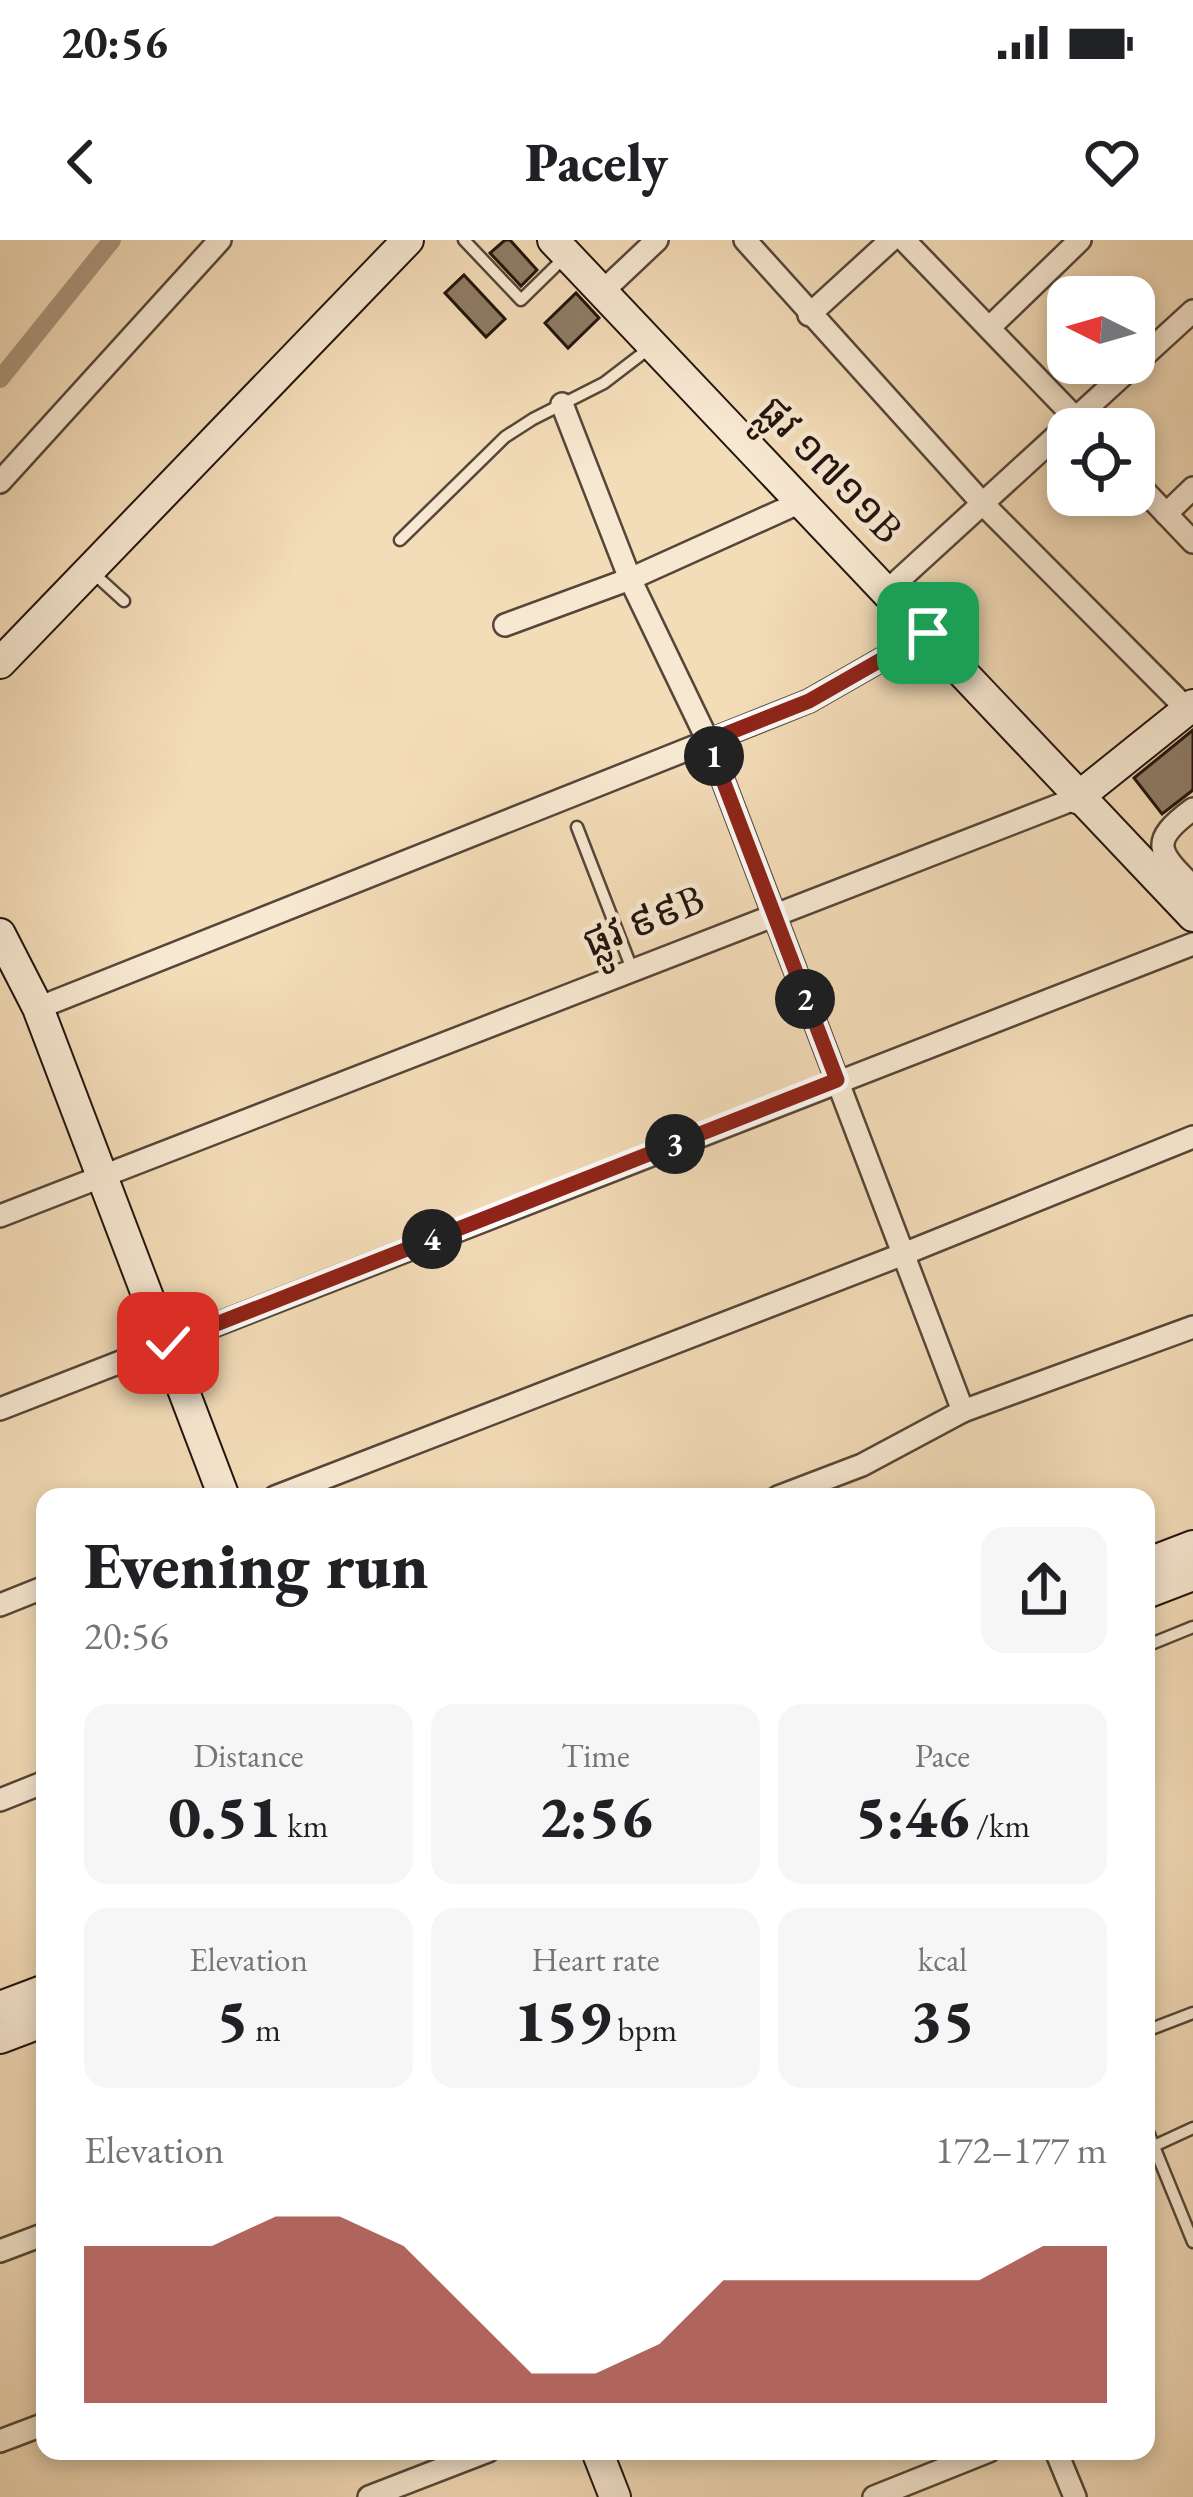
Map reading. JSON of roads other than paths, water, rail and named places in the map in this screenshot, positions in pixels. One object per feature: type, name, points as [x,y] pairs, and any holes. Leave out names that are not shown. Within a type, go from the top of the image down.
[{"type":"street","points":[[0,482],[220,240]]},
{"type":"street","points":[[0,663],[408,240]]},
{"type":"street","points":[[603,292],[657,240]]},
{"type":"street","points":[[745,240],[983,504],[1190,707]]},
{"type":"street","points":[[809,315],[891,240]]},
{"type":"street","points":[[904,240],[1066,408]]},
{"type":"street","points":[[989,328],[1080,240]]},
{"type":"street","name":"ផ្លូវ ១៧១១B","points":[[560,247],[1193,916]]},
{"type":"street","points":[[1097,408],[1193,310]]},
{"type":"street","points":[[562,404],[630,578],[708,741],[963,1411]]},
{"type":"street","points":[[889,590],[1047,452]]},
{"type":"street","points":[[1166,514],[1193,488]]},
{"type":"street","points":[[505,625],[630,578],[803,501]]},
{"type":"street","points":[[1155,502],[1193,542]]},
{"type":"street","points":[[38,1008],[809,701],[928,633]]},
{"type":"street","name":"ផ្លូវ ៩៩B","points":[[0,1216],[1077,798],[1190,707]]},
{"type":"street","points":[[1193,809],[1168,827],[1163,840],[1165,859],[1193,887]]},
{"type":"street","points":[[1,936],[38,1008],[221,1488]]},
{"type":"street","points":[[0,1409],[1193,944]]},
{"type":"street","points":[[298,1488],[1193,1137]]},
{"type":"street","points":[[802,1488],[862,1465],[963,1411],[1193,1328]]},
{"type":"street","points":[[1155,1561],[1193,1546]]},
{"type":"street","points":[[1155,1590],[1193,1575]]},
{"type":"street","points":[[0,1605],[36,1591]]},
{"type":"street","points":[[0,1799],[36,1785]]},
{"type":"street","points":[[0,2007],[36,1993]]},
{"type":"street","points":[[0,2038],[36,2024]]},
{"type":"street","points":[[0,2251],[36,2237]]},
{"type":"street","points":[[0,2441],[36,2427]]},
{"type":"street","points":[[370,2497],[465,2460]]},
{"type":"street","points":[[601,2460],[615,2497]]},
{"type":"street","points":[[874,2497],[966,2460]]},
{"type":"street","points":[[1060,2460],[1075,2497]]},
{"type":"lane","points":[[484,240],[468,245],[521,300],[560,247]]},
{"type":"lane","points":[[400,539],[505,437],[604,383],[654,345]]},
{"type":"lane","points":[[89,570],[124,601]]},
{"type":"lane","points":[[577,827],[632,969]]},
{"type":"lane","points":[[1155,1642],[1193,1627]]},
{"type":"lane","points":[[1155,2028],[1193,2013]]},
{"type":"lane","points":[[1155,2146],[1193,2128]]},
{"type":"lane","points":[[1155,2148],[1193,2242]]},
{"type":"waterway","points":[[0,379],[112,240]]}]
